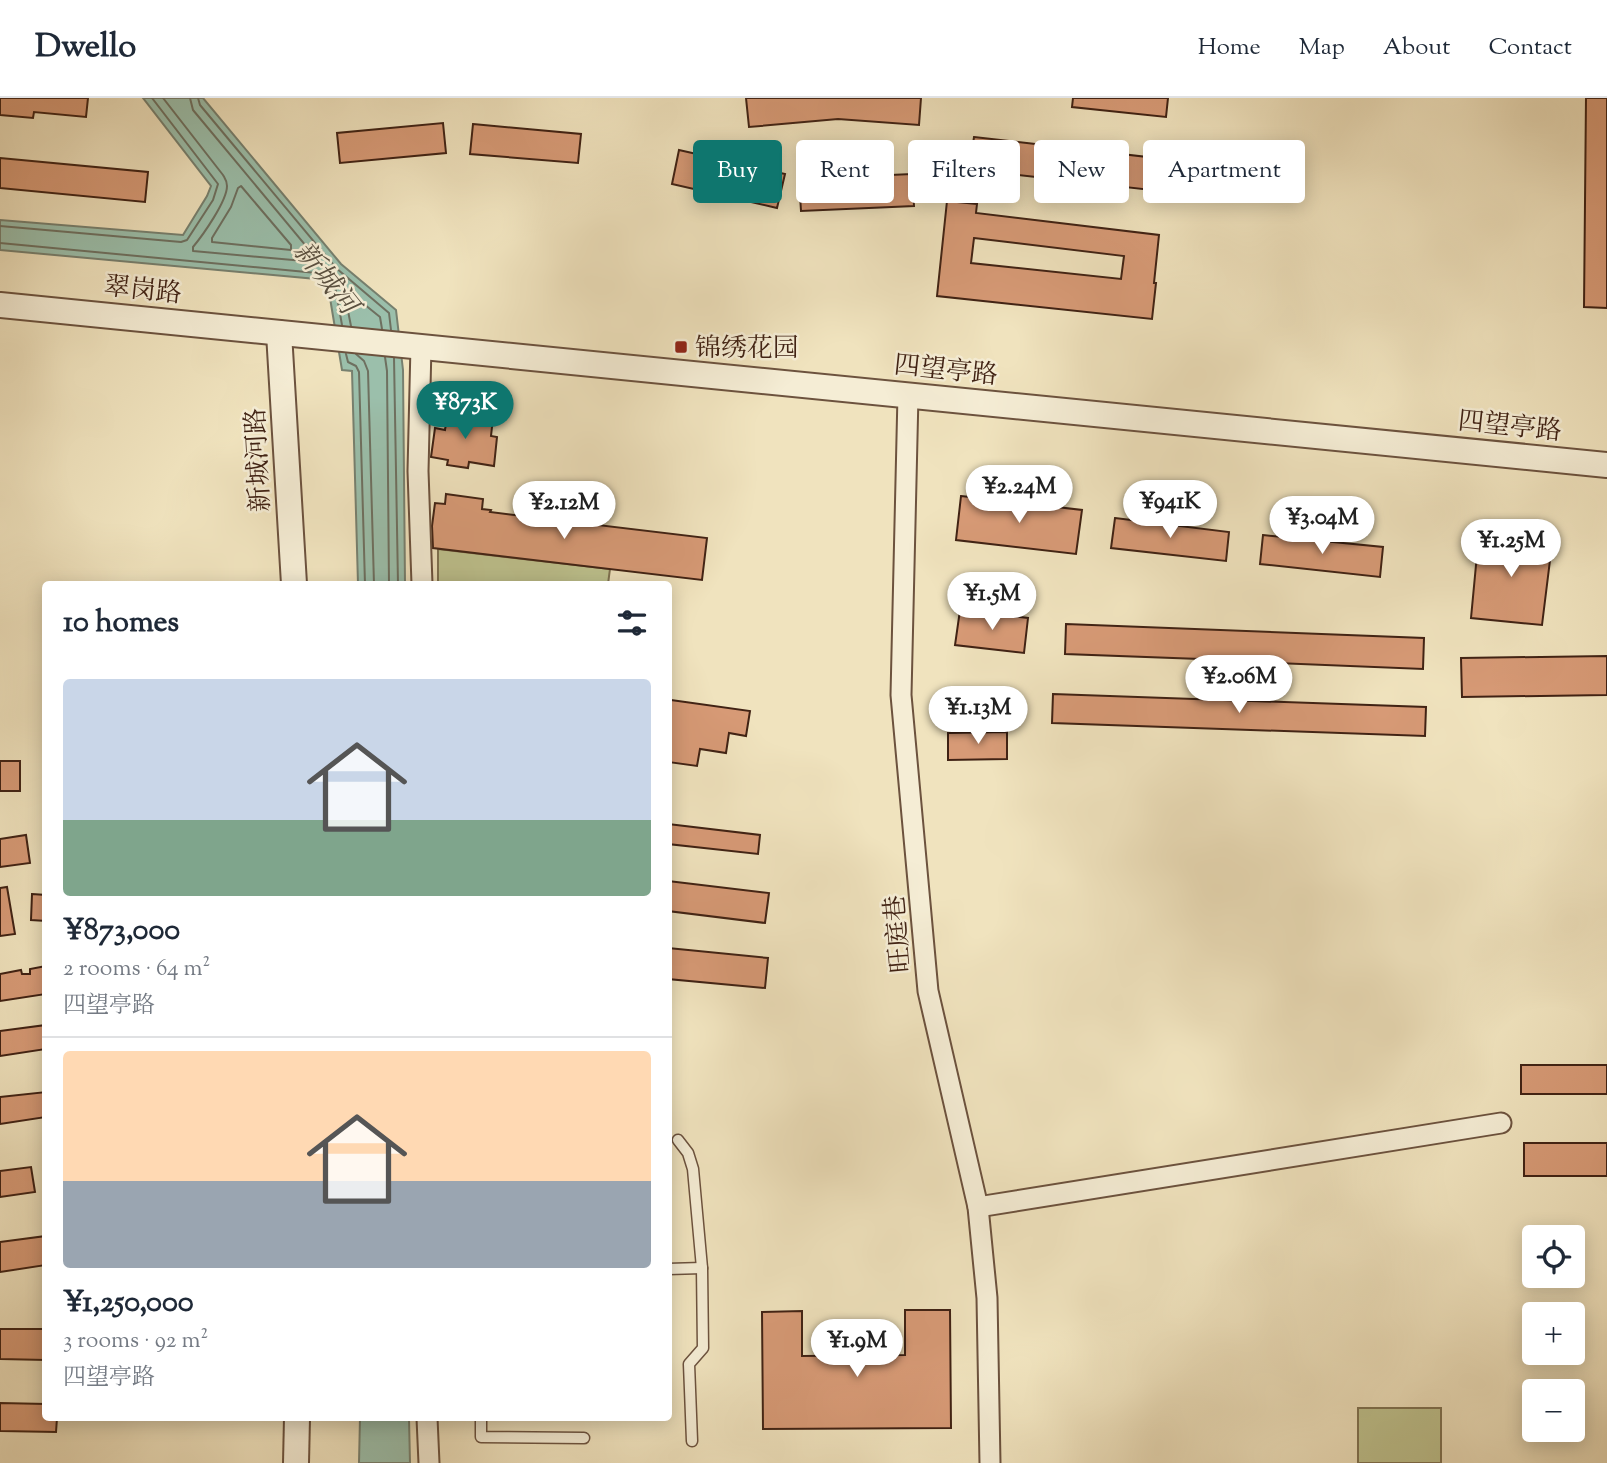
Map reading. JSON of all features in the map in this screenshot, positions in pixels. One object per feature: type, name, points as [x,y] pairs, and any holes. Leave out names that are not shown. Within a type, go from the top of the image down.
[{"type":"street","name":"翠岗路","points":[[0,305],[279,333]]},
{"type":"street","name":"四望亭路","points":[[279,333],[1607,465]]},
{"type":"street","name":"新城河路","points":[[279,333],[294,581]]},
{"type":"street","points":[[411,345],[422,581]]},
{"type":"street","name":"旺庭巷","points":[[908,395],[901,695],[928,991],[978,1207],[987,1298],[990,1463]]},
{"type":"street","points":[[978,1207],[1501,1123]]},
{"type":"street","points":[[296,1463],[297,1421]]},
{"type":"street","points":[[427,1421],[429,1463]]},
{"type":"lane","points":[[678,1140],[688,1153],[693,1170],[702,1268],[703,1348],[689,1364],[692,1441]]},
{"type":"lane","points":[[672,1269],[702,1268]]},
{"type":"lane","points":[[481,1421],[481,1437],[584,1438]]},
{"type":"shaded area","points":[[438,549],[610,569],[608,581],[438,581]]},
{"type":"shaded area","points":[[1358,1408],[1441,1408],[1441,1463],[1358,1463]]},
{"type":"water","name":"新城河","points":[[143,98],[203,98],[341,264],[396,310],[403,370],[405,581],[358,581],[352,371],[342,370],[327,280],[0,250],[0,220],[183,235],[211,186]]},
{"type":"water","points":[[360,1421],[409,1421],[410,1463],[359,1463]]},
{"type":"building","points":[[0,98],[88,98],[86,117],[34,112],[33,118],[0,115]]},
{"type":"building","points":[[746,98],[921,98],[919,125],[838,119],[749,127]]},
{"type":"building","points":[[1073,98],[1168,98],[1166,117],[1072,107]]},
{"type":"building","points":[[1586,98],[1607,98],[1607,308],[1584,307]]},
{"type":"building","points":[[443,123],[446,153],[340,163],[337,133]]},
{"type":"building","points":[[473,124],[581,134],[578,163],[470,154]]},
{"type":"building","points":[[974,137],[1000,140],[974,140]]},
{"type":"building","points":[[1020,142],[1034,144],[1034,177],[1020,175]]},
{"type":"building","points":[[679,150],[693,153],[693,189],[672,184]]},
{"type":"building","points":[[1129,155],[1143,157],[1143,189],[1129,188]]},
{"type":"building","points":[[0,158],[148,172],[145,202],[0,188]]},
{"type":"building","points":[[908,174],[908,203],[914,203],[914,206],[801,211],[800,203],[894,203],[894,175]]},
{"type":"building","points":[[755,203],[778,203],[777,208]]},
{"type":"building","points":[[947,203],[977,204],[976,213],[1159,235],[1152,319],[937,296]],"holes":[[[974,238],[1124,256],[1121,279],[971,263]]]},
{"type":"building","points":[[448,412],[493,418],[491,436],[497,437],[494,466],[469,462],[468,468],[447,465],[448,460],[431,457],[435,428],[445,430]]},
{"type":"building","points":[[446,494],[483,499],[482,509],[491,510],[490,512],[707,538],[702,580],[433,548],[435,503],[445,504]]},
{"type":"building","points":[[961,496],[1082,510],[1076,554],[956,540]]},
{"type":"building","points":[[1115,518],[1229,532],[1226,561],[1111,548]]},
{"type":"building","points":[[1493,532],[1545,537],[1543,551],[1551,552],[1542,625],[1471,618],[1478,544],[1492,546]]},
{"type":"building","points":[[1263,535],[1383,547],[1380,577],[1260,564]]},
{"type":"building","points":[[960,610],[1028,618],[1024,653],[955,645]]},
{"type":"building","points":[[1066,624],[1424,638],[1423,669],[1065,654]]},
{"type":"building","points":[[1607,656],[1607,695],[1462,697],[1461,658]]},
{"type":"building","points":[[1053,694],[1426,707],[1425,736],[1052,723]]},
{"type":"building","points":[[672,700],[750,711],[746,736],[729,733],[726,753],[700,749],[697,766],[672,763]]},
{"type":"building","points":[[1007,732],[1007,759],[948,760],[948,733]]},
{"type":"building","points":[[0,761],[20,761],[20,791],[0,791]]},
{"type":"building","points":[[672,824],[760,835],[758,854],[672,844]]},
{"type":"building","points":[[26,835],[30,863],[0,867],[0,839]]},
{"type":"building","points":[[672,881],[769,893],[765,923],[672,911]]},
{"type":"building","points":[[7,887],[15,934],[0,936],[0,888]]},
{"type":"building","points":[[32,894],[42,895],[42,921],[31,920]]},
{"type":"building","points":[[672,948],[768,958],[765,988],[672,979]]},
{"type":"building","points":[[42,967],[42,995],[0,1001],[0,974],[21,970],[22,974],[30,974],[30,969]]},
{"type":"building","points":[[42,1026],[42,1050],[0,1056],[0,1031]]},
{"type":"building","points":[[1521,1065],[1607,1065],[1607,1094],[1521,1094]]},
{"type":"building","points":[[42,1092],[42,1118],[0,1124],[0,1097]]},
{"type":"building","points":[[1524,1143],[1607,1143],[1607,1176],[1524,1176]]},
{"type":"building","points":[[31,1167],[35,1192],[0,1197],[0,1171]]},
{"type":"building","points":[[42,1237],[42,1266],[0,1272],[0,1242]]},
{"type":"building","points":[[905,1310],[950,1310],[951,1428],[763,1429],[762,1312],[802,1311],[802,1356],[905,1355]]},
{"type":"building","points":[[0,1329],[42,1329],[42,1360],[0,1359]]},
{"type":"building","points":[[0,1403],[42,1404],[42,1421],[57,1421],[56,1432],[0,1431]]},
{"type":"place","name":"锦绣花园","points":[[681,347]]}]
